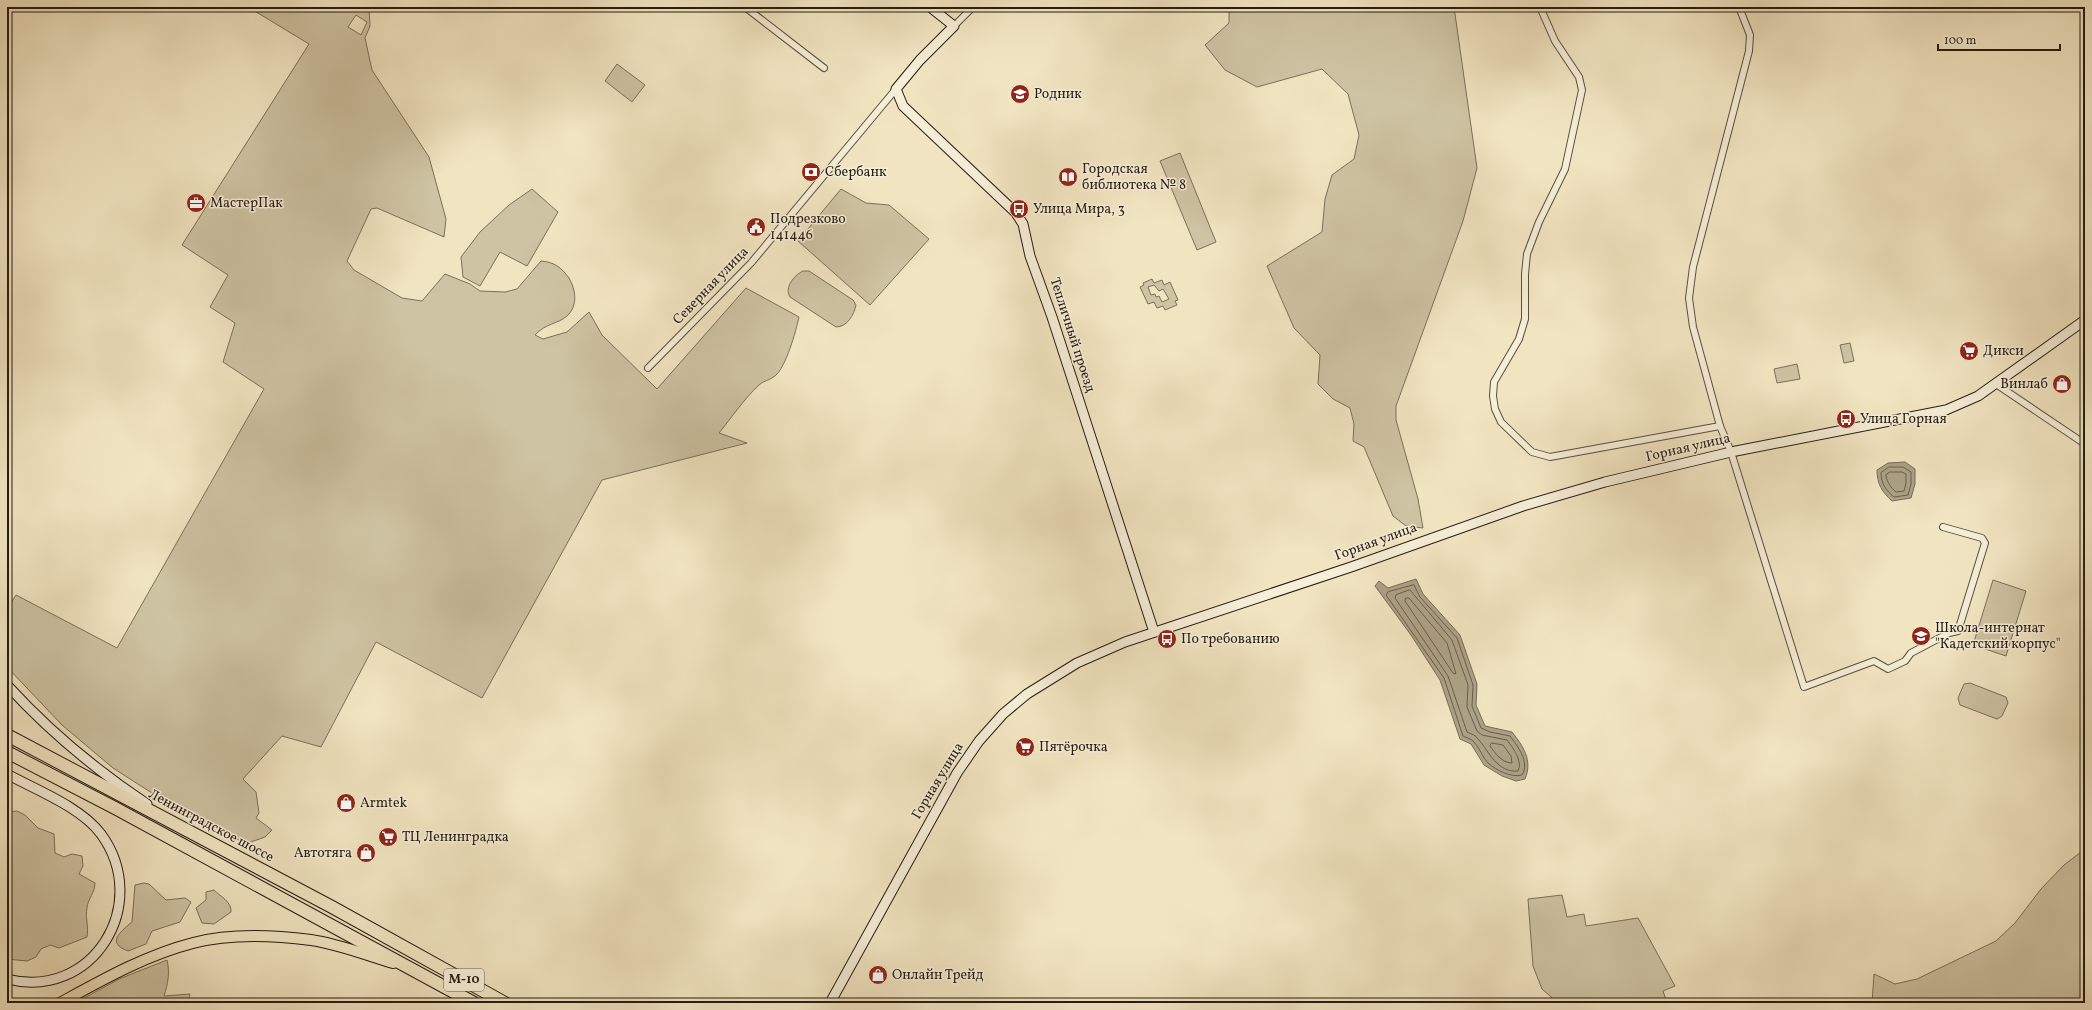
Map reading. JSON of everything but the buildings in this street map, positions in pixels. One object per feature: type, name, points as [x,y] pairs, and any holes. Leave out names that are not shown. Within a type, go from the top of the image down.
[{"type":"highway","name":"Ленинградское шоссе","points":[[7,735],[185,828],[420,955],[505,1003]]},
{"type":"highway","points":[[7,752],[412,969]]},
{"type":"highway","name":"М-10","points":[[412,969],[474,1003]]},
{"type":"main road","points":[[60,1003],[115,974],[162,954],[193,943],[242,936],[311,940],[412,969]]},
{"type":"street","points":[[745,7],[824,68]]},
{"type":"street","points":[[930,7],[954,26]]},
{"type":"street","points":[[896,89],[920,60],[973,7]]},
{"type":"street","points":[[1540,7],[1555,41],[1579,77],[1582,90],[1565,169],[1539,222],[1527,254],[1525,274],[1525,319],[1519,339],[1494,382],[1493,396],[1495,409],[1501,422],[1532,452],[1550,457],[1720,426]]},
{"type":"street","points":[[1739,7],[1750,35],[1750,51],[1693,267],[1689,298],[1694,334],[1720,426],[1731,452],[1804,687],[1874,661],[1888,669],[1905,661],[1911,653],[1950,633],[1958,631],[1985,543],[1982,538],[1943,526]]},
{"type":"street","name":"Северная улица","points":[[648,368],[751,263],[896,89]]},
{"type":"street","name":"Тепличный проезд","points":[[896,89],[903,106],[1016,213],[1022,224],[1030,256],[1052,317],[1154,632]]},
{"type":"street","name":"Горная улица","points":[[830,1003],[957,773],[979,741],[1003,714],[1027,694],[1048,679],[1077,663],[1154,632],[1344,570],[1522,506],[1668,466],[1731,452],[1946,410],[1978,396],[2085,320]]},
{"type":"street","points":[[1996,384],[2085,444]]},
{"type":"street","points":[[7,685],[25,705],[113,781],[185,828]]},
{"type":"street","points":[[7,774],[77,812],[90,822],[100,834],[112,855],[120,880],[120,894],[114,922],[109,935],[100,949],[85,964],[65,975],[49,980],[33,982],[7,979]]},
{"type":"shaded area","points":[[248,7],[369,7],[370,26],[365,38],[372,70],[429,157],[446,219],[444,237],[377,208],[371,209],[347,261],[354,270],[402,298],[422,301],[445,274],[470,284],[480,291],[505,292],[517,289],[541,261],[553,264],[560,268],[569,278],[575,298],[573,308],[571,312],[563,319],[543,328],[535,335],[543,339],[567,332],[589,312],[602,335],[657,389],[746,288],[799,317],[790,348],[779,371],[775,376],[754,390],[719,433],[747,443],[602,480],[482,698],[376,642],[321,747],[282,736],[243,779],[256,792],[259,813],[256,818],[272,830],[265,837],[248,843],[216,832],[169,804],[113,768],[62,725],[7,667],[7,609],[16,595],[117,648],[264,389],[223,362],[235,323],[210,307],[228,275],[182,245],[309,44]],"holes":[[[356,15],[367,22],[361,35],[348,27]]]},
{"type":"shaded area","points":[[1229,7],[1454,7],[1477,168],[1463,221],[1396,406],[1396,420],[1418,499],[1423,528],[1406,526],[1393,516],[1364,447],[1353,441],[1354,424],[1350,408],[1333,399],[1318,384],[1320,355],[1294,328],[1267,266],[1322,232],[1325,199],[1332,175],[1354,159],[1359,135],[1348,94],[1322,69],[1257,87],[1225,70],[1205,45],[1229,23]]},
{"type":"shaded area","points":[[617,64],[645,85],[632,102],[605,81]]},
{"type":"shaded area","points":[[1180,153],[1216,242],[1197,250],[1160,161]]},
{"type":"shaded area","points":[[532,189],[558,212],[527,266],[500,252],[480,286],[463,277],[461,257],[480,232],[509,205]]},
{"type":"shaded area","points":[[841,189],[866,203],[889,205],[929,239],[870,305],[798,241]]},
{"type":"shaded area","points":[[803,271],[809,271],[853,300],[856,305],[855,309],[847,323],[836,327],[790,297],[788,290],[791,282],[796,275]]},
{"type":"shaded area","points":[[1152,279],[1154,283],[1162,280],[1164,285],[1170,282],[1178,300],[1175,301],[1177,305],[1165,310],[1163,306],[1157,308],[1154,302],[1148,304],[1140,287],[1144,285],[1143,283]],"holes":[[[1154,285],[1159,291],[1163,289],[1169,299],[1162,302],[1159,296],[1156,297],[1155,294],[1151,295],[1148,287]]]},
{"type":"shaded area","points":[[1850,343],[1854,361],[1844,363],[1840,345]]},
{"type":"shaded area","points":[[1797,364],[1800,379],[1777,383],[1774,369]]},
{"type":"shaded area","points":[[1993,580],[2026,591],[2006,656],[1973,645]]},
{"type":"shaded area","points":[[1970,683],[2006,697],[2008,703],[2002,716],[1997,719],[1960,705],[1958,698],[1964,684]]},
{"type":"shaded area","points":[[17,811],[25,815],[38,828],[54,834],[55,853],[64,857],[72,854],[82,856],[83,866],[79,874],[95,883],[87,908],[87,937],[59,948],[50,945],[41,949],[36,957],[27,961],[7,959],[7,812]]},
{"type":"shaded area","points":[[2085,849],[2085,1003],[1872,1003],[1874,974],[1895,984],[1917,979],[1996,941],[2015,923],[2041,889],[2064,865]]},
{"type":"shaded area","points":[[144,883],[149,884],[166,900],[185,898],[191,902],[180,922],[152,931],[146,944],[128,951],[121,948],[116,941],[120,933],[132,922],[135,885]]},
{"type":"shaded area","points":[[214,890],[228,902],[231,912],[214,924],[202,923],[196,908],[206,900],[206,892]]},
{"type":"shaded area","points":[[1562,895],[1567,917],[1584,914],[1586,926],[1638,918],[1675,986],[1663,991],[1667,1003],[1558,1003],[1542,989],[1533,966],[1528,899]]},
{"type":"shaded area","points":[[167,960],[168,978],[164,996],[190,994],[188,1003],[75,1003],[119,979]]},
{"type":"water","points":[[1905,462],[1915,469],[1915,484],[1911,498],[1892,501],[1881,487],[1877,470],[1888,463]]},
{"type":"water","points":[[1416,579],[1423,594],[1460,635],[1477,684],[1476,705],[1485,726],[1512,732],[1523,748],[1526,754],[1528,766],[1525,779],[1516,781],[1502,776],[1484,765],[1471,744],[1460,739],[1440,680],[1411,635],[1375,586],[1379,581],[1388,588]]},
{"type":"place","name":"Родник","points":[[1020,94]]},
{"type":"place","name":"Сбербанк","points":[[811,172]]},
{"type":"place","name":"Городская библиотека № 8","points":[[1068,177]]},
{"type":"place","name":"МастерПак","points":[[196,203]]},
{"type":"place","name":"Улица Мира, 3","points":[[1019,209]]},
{"type":"place","name":"Подрезково 141446","points":[[756,227]]},
{"type":"place","name":"Дикси","points":[[1969,351]]},
{"type":"place","name":"Винлаб","points":[[2062,384]]},
{"type":"place","name":"Улица Горная","points":[[1846,419]]},
{"type":"place","name":"Школа-интернат \"Кадетский корпус\"","points":[[1921,636]]},
{"type":"place","name":"По требованию","points":[[1167,639]]},
{"type":"place","name":"Пятёрочка","points":[[1025,747]]},
{"type":"place","name":"Armtek","points":[[346,803]]},
{"type":"place","name":"ТЦ Ленинградка","points":[[388,837]]},
{"type":"place","name":"Автотяга","points":[[366,853]]},
{"type":"place","name":"Онлайн Трейд","points":[[878,975]]}]
